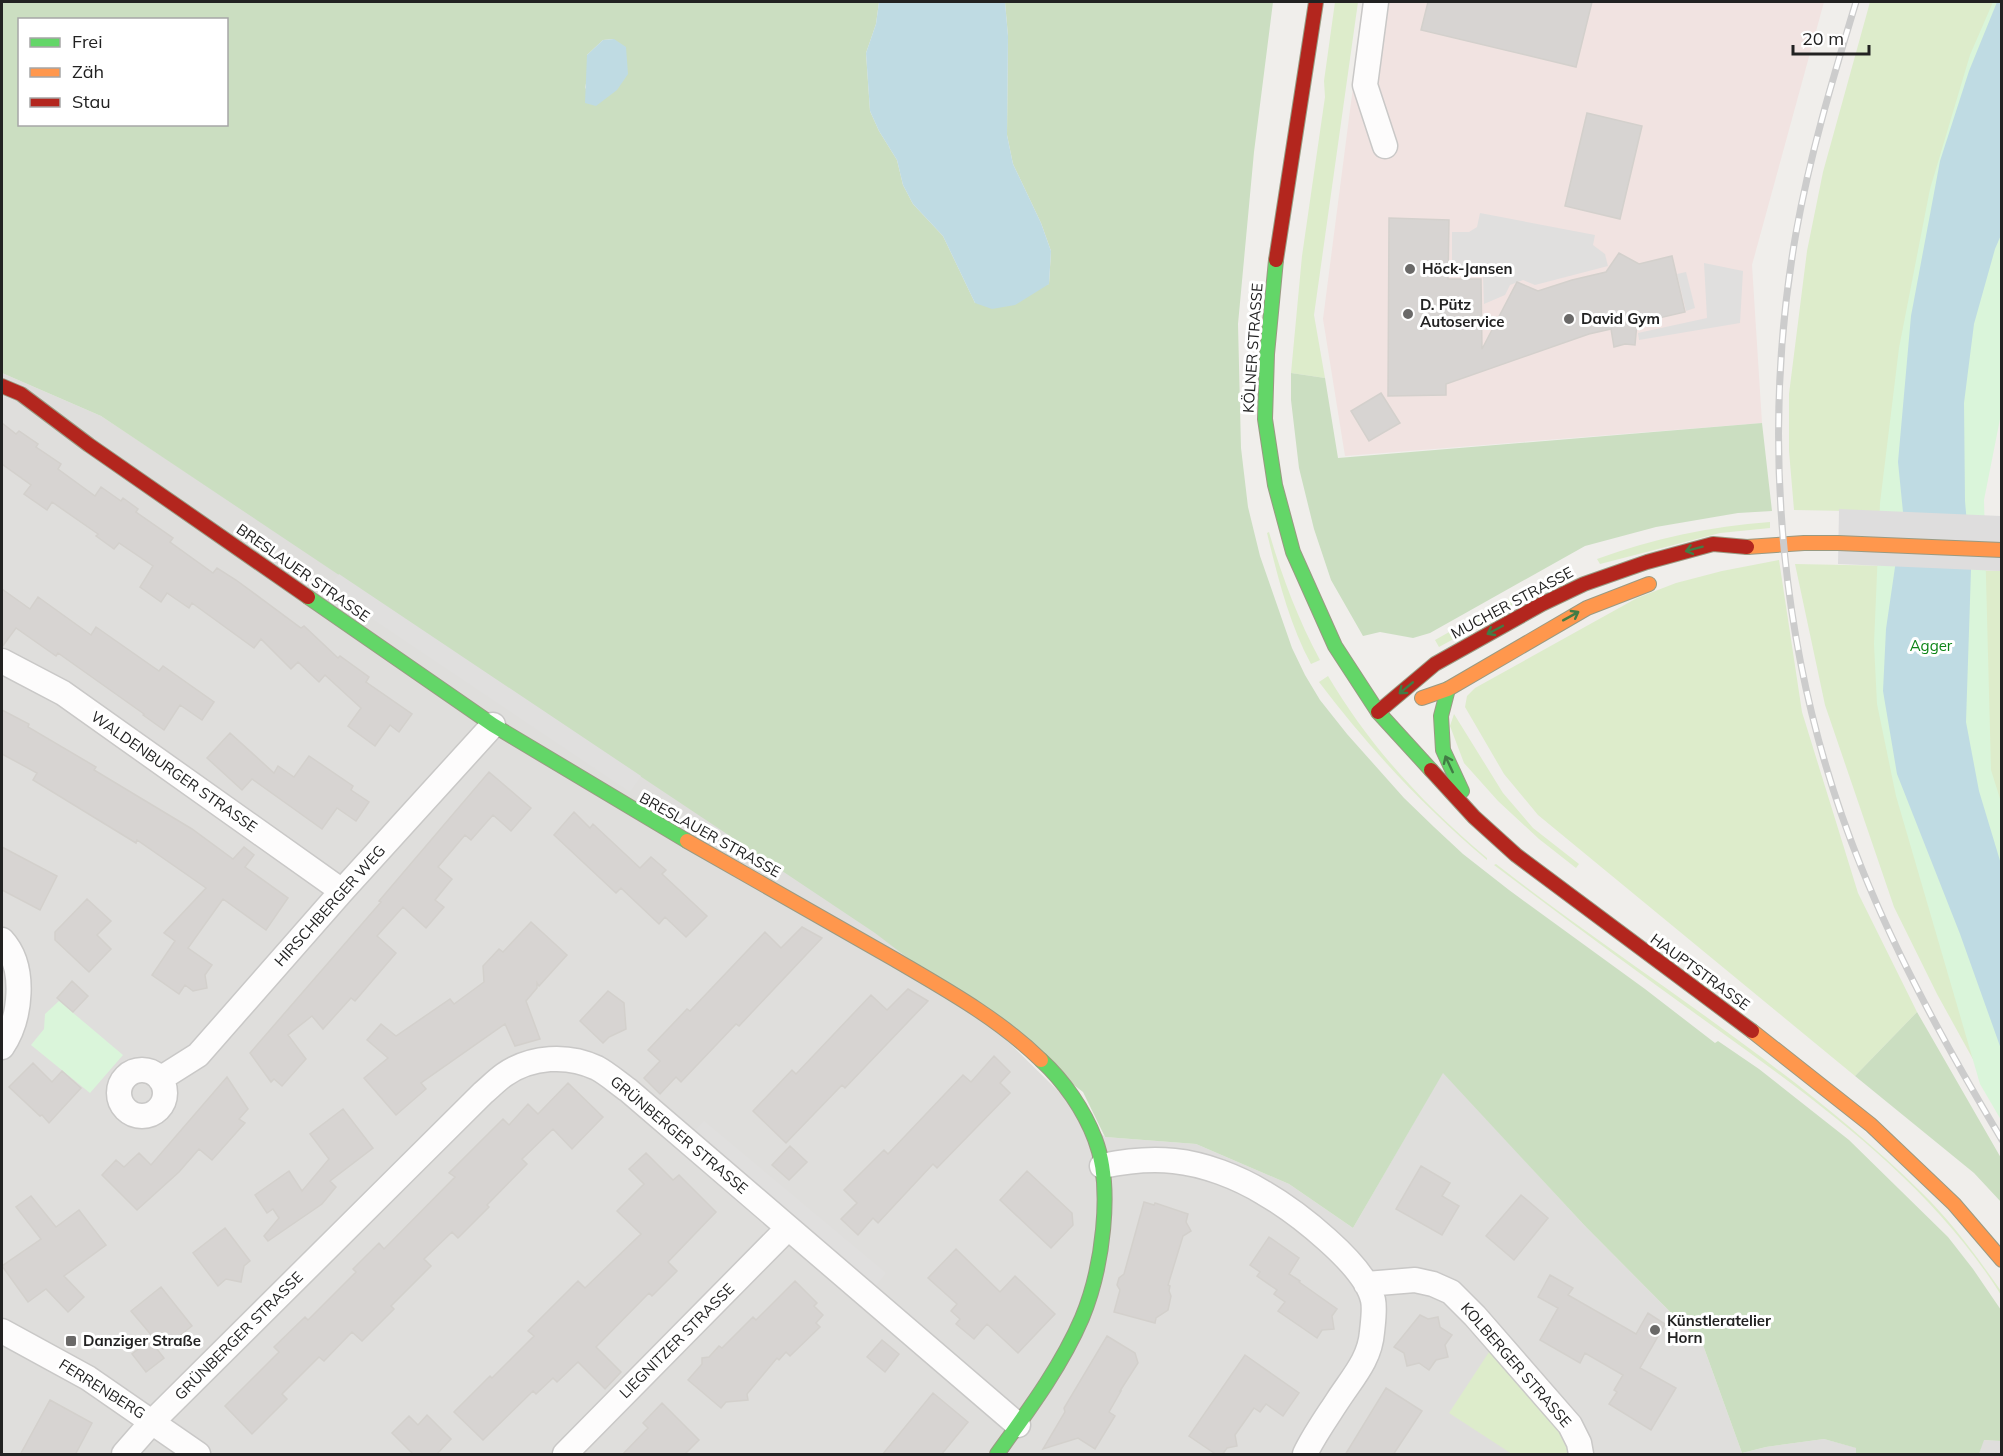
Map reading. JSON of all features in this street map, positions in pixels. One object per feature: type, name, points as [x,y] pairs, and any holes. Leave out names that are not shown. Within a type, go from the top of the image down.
[{"type":"main road","name":"KÖLNER STRASSE","points":[[1316,2],[1275,267],[1267,354],[1265,419],[1275,485],[1293,552],[1335,646],[1378,712]]},
{"type":"main road","name":"BRESLAUER STRASSE","points":[[2,386],[21,394],[89,445],[493,724],[647,819],[809,909],[957,996],[1022,1041],[1049,1067],[1077,1103],[1095,1139],[1102,1166],[1104,1195],[1100,1259],[1082,1317],[1063,1355],[997,1455]]},
{"type":"main road","name":"MUCHER STRASSE","points":[[1378,712],[1435,664],[1542,604],[1584,584],[1647,562],[1713,544],[1752,548],[1804,543],[1838,543],[2001,550]]},
{"type":"main road","name":"MUCHER STRASSE","points":[[1723,561],[1752,548]]},
{"type":"main road","points":[[1378,712],[1448,689],[1587,608],[1657,581]]},
{"type":"main road","points":[[1448,689],[1441,716],[1443,750],[1474,817]]},
{"type":"main road","name":"HAUPTSTRASSE","points":[[1378,712],[1474,817],[1532,867],[1754,1033],[1871,1125],[1954,1204],[2001,1260]]},
{"type":"street","points":[[1376,2],[1365,85],[1385,146]]},
{"type":"street","name":"WALDENBURGER STRASSE","points":[[2,661],[63,693],[342,891]]},
{"type":"street","name":"HIRSCHBERGER WEG","points":[[160,1079],[198,1055],[493,724]]},
{"type":"street","points":[[2,940],[6,945],[19,982],[17,1009],[9,1036],[2,1047]]},
{"type":"street","name":"GRÜNBERGER STRASSE","points":[[152,1422],[504,1074],[525,1063],[567,1059],[599,1069],[628,1090],[1018,1425]]},
{"type":"street","points":[[1102,1166],[1130,1160],[1175,1161],[1223,1173],[1263,1192],[1335,1246],[1366,1284],[1373,1300],[1372,1333],[1367,1356],[1305,1455]]},
{"type":"street","name":"LIEGNITZER STRASSE","points":[[565,1455],[788,1228]]},
{"type":"street","name":"KOLBERGER STRASSE","points":[[1366,1284],[1415,1280],[1433,1284],[1451,1292],[1475,1316],[1570,1425],[1579,1443],[1581,1455]]},
{"type":"street","name":"FERRENBERG","points":[[2,1331],[88,1378],[198,1455]]},
{"type":"street","points":[[124,1455],[152,1422]]},
{"type":"shaded area","points":[[1364,2],[1824,2],[1752,265],[1762,423],[1345,456],[1323,319]]},
{"type":"shaded area","points":[[1480,213],[1595,235],[1593,245],[1605,254],[1608,266],[1535,285],[1523,280],[1510,285],[1505,295],[1484,304],[1483,276],[1452,276],[1452,232],[1469,232],[1477,227]]},
{"type":"shaded area","points":[[1704,263],[1743,271],[1740,323],[1639,340],[1638,333],[1707,318]]},
{"type":"shaded area","points":[[1686,272],[1695,308],[1686,311],[1677,274]]},
{"type":"shaded area","points":[[2,373],[101,416],[927,962],[1105,1137],[1196,1144],[1289,1184],[1353,1228],[1443,1072],[1585,1226],[1703,1345],[1742,1453],[1766,1447],[1824,1439],[1857,1448],[1856,1454],[2,1454]]},
{"type":"shaded area","points":[[339,574],[641,776],[630,792],[328,589]]},
{"type":"shaded area","points":[[704,1121],[886,1273],[875,1287],[693,1132]]},
{"type":"shaded area","points":[[1983,1440],[2001,1441],[2001,1454],[1979,1454]]},
{"type":"green space","points":[[2,2],[879,2],[876,24],[866,53],[870,111],[897,160],[903,185],[913,204],[943,236],[975,303],[1049,284],[1051,251],[1041,223],[1013,164],[1007,135],[1008,36],[1005,2],[1273,2],[1254,152],[1238,324],[1241,448],[1248,507],[1260,556],[1292,648],[1305,675],[1320,700],[1347,734],[1404,798],[1463,854],[1715,1043],[1718,1041],[1759,1069],[1849,1140],[1948,1237],[2001,1310],[2001,1441],[1984,1440],[1979,1454],[1856,1454],[1856,1448],[1824,1439],[1766,1447],[1742,1453],[1703,1345],[1585,1226],[1443,1073],[1353,1228],[1289,1184],[1196,1144],[1105,1137],[1083,1092],[875,933],[101,416],[2,373]],"holes":[[[614,39],[585,89],[587,55],[603,40]]]},
{"type":"green space","points":[[1335,2],[1358,2],[1314,315],[1325,378],[1291,373],[1302,256],[1325,97],[1324,81]]},
{"type":"green space","points":[[1870,2],[1997,2],[1903,512],[1794,510],[1789,451],[1789,394],[1807,251],[1823,172]]},
{"type":"green space","name":"Agger","points":[[1993,2],[2001,2],[2002,409],[1984,500],[1991,770],[2002,805],[2001,1120],[1980,1084],[1896,796],[1877,704],[1874,644],[1880,503],[1899,348],[1930,189],[1970,55]]},
{"type":"green space","points":[[1291,373],[1325,378],[1338,458],[1762,423],[1772,511],[1738,513],[1656,527],[1585,546],[1430,633],[1413,638],[1380,632],[1363,636],[1331,580],[1314,529],[1299,468],[1291,400]]},
{"type":"green space","points":[[1770,522],[1770,528],[1720,533],[1600,564],[1597,559],[1682,534]]},
{"type":"green space","points":[[1269,532],[1291,598],[1320,660],[1311,664],[1296,633],[1285,600],[1267,533]]},
{"type":"green space","points":[[1779,560],[1802,712],[1858,893],[1917,1012],[1855,1076],[1538,815],[1504,774],[1465,707],[1467,696],[1475,688],[1637,598],[1676,583]]},
{"type":"green space","points":[[1795,564],[1896,566],[2001,1110],[1937,994],[1894,907],[1825,705]]},
{"type":"green space","points":[[1971,570],[2001,571],[2001,864],[1979,791]]},
{"type":"green space","points":[[1560,573],[1563,579],[1439,647],[1435,640]]},
{"type":"green space","points":[[1328,676],[1380,751],[1420,796],[1487,860],[1419,798],[1357,730],[1319,682]]},
{"type":"green space","points":[[1454,714],[1503,793],[1533,828],[1579,864],[1576,868],[1539,839],[1498,801],[1464,763],[1450,726]]},
{"type":"green space","points":[[1496,864],[1549,905],[1767,1062],[1872,1146],[1943,1215],[1983,1265],[2001,1291],[2001,1295],[1973,1254],[1942,1217],[1871,1148],[1794,1085],[1494,865]]},
{"type":"green space","points":[[59,1001],[123,1055],[90,1093],[31,1045],[44,1029],[45,1014]]},
{"type":"green space","points":[[1917,1012],[2001,1158],[2001,1202],[1974,1173],[1855,1076]]},
{"type":"green space","points":[[1491,1349],[1548,1413],[1558,1427],[1570,1454],[1512,1454],[1449,1413]]},
{"type":"water","points":[[879,2],[1005,2],[1008,36],[1007,135],[1013,164],[1041,223],[1051,251],[1049,284],[1015,305],[992,309],[975,303],[943,236],[913,204],[903,185],[897,160],[870,111],[866,53],[876,24]]},
{"type":"water","name":"Agger","points":[[1997,2],[2001,2],[2001,235],[1974,324],[1964,403],[1965,501],[1971,570],[1966,722],[1979,791],[2001,864],[2001,1049],[1960,934],[1897,774],[1883,691],[1886,629],[1903,512],[1898,462],[1911,316],[1940,161],[1969,71]]},
{"type":"water","points":[[614,39],[626,47],[628,74],[617,90],[596,106],[585,103],[587,55],[603,40]]},
{"type":"pier","points":[[1839,509],[2001,516],[2001,571],[1838,564]]},
{"type":"building","points":[[1428,2],[1592,2],[1576,67],[1421,30]]},
{"type":"building","points":[[1587,113],[1642,126],[1620,219],[1565,206]]},
{"type":"building","points":[[1389,218],[1449,220],[1448,279],[1481,279],[1482,349],[1517,282],[1538,291],[1606,272],[1619,253],[1639,264],[1672,256],[1685,312],[1637,323],[1635,345],[1625,344],[1614,347],[1611,329],[1589,334],[1446,384],[1446,395],[1388,396]]},
{"type":"building","points":[[1381,393],[1400,423],[1369,441],[1351,411]]},
{"type":"building","points":[[2,423],[16,434],[19,431],[38,444],[36,447],[61,464],[58,469],[95,496],[101,487],[121,501],[123,498],[138,509],[136,512],[173,538],[170,542],[213,573],[217,568],[301,628],[304,626],[338,658],[340,656],[369,677],[366,682],[412,714],[399,732],[390,725],[375,746],[348,726],[361,708],[325,675],[319,682],[298,662],[291,669],[261,639],[254,648],[192,603],[189,608],[167,593],[161,602],[140,587],[153,566],[119,543],[114,549],[96,536],[98,534],[52,502],[47,510],[24,494],[31,485],[2,464]]},
{"type":"building","points":[[2,589],[30,609],[38,597],[91,635],[96,627],[159,671],[163,666],[214,702],[202,720],[180,705],[164,730],[58,653],[56,656],[16,628],[2,647]]},
{"type":"building","points":[[2,710],[29,724],[28,727],[96,767],[94,770],[192,829],[233,859],[244,847],[254,855],[245,867],[288,898],[266,930],[223,899],[188,948],[212,965],[205,975],[207,988],[193,991],[185,985],[179,994],[152,975],[175,941],[164,933],[206,888],[137,840],[136,843],[33,780],[37,773],[2,754]]},
{"type":"building","points":[[230,733],[274,773],[278,766],[294,777],[309,756],[353,786],[351,790],[369,802],[356,821],[337,808],[322,829],[252,779],[242,790],[207,758]]},
{"type":"building","points":[[489,772],[531,808],[511,831],[493,815],[471,840],[465,835],[438,867],[452,879],[435,900],[444,907],[426,928],[403,907],[377,936],[396,953],[355,1001],[351,998],[323,1029],[312,1016],[288,1035],[306,1059],[282,1086],[274,1079],[271,1082],[250,1053],[381,902],[379,901]]},
{"type":"building","points":[[574,812],[590,828],[593,824],[640,868],[651,857],[666,870],[662,874],[707,916],[686,937],[665,917],[659,924],[621,888],[616,893],[554,835]]},
{"type":"building","points":[[2,847],[57,876],[40,910],[2,890]]},
{"type":"building","points":[[87,899],[111,921],[97,935],[111,949],[89,972],[55,940],[55,932]]},
{"type":"building","points":[[531,922],[567,955],[539,986],[537,983],[537,988],[526,1001],[540,1039],[515,1046],[505,1024],[421,1083],[426,1089],[396,1115],[364,1078],[388,1058],[367,1040],[381,1024],[396,1036],[450,999],[454,1004],[484,982],[483,966],[499,949],[503,952]]},
{"type":"building","points":[[802,927],[822,938],[739,1026],[736,1024],[681,1082],[676,1077],[660,1094],[644,1078],[660,1061],[648,1050],[687,1009],[690,1011],[765,932],[781,948]]},
{"type":"building","points":[[72,981],[88,996],[73,1012],[57,998]]},
{"type":"building","points":[[908,989],[928,1001],[845,1088],[842,1085],[786,1143],[753,1111],[792,1070],[796,1074],[871,995],[887,1010]]},
{"type":"building","points":[[608,991],[624,1003],[626,1029],[609,1037],[603,1043],[580,1021]]},
{"type":"building","points":[[994,1056],[1010,1072],[1000,1083],[1010,1093],[937,1168],[933,1164],[878,1223],[873,1218],[858,1235],[841,1219],[857,1203],[844,1190],[884,1150],[888,1154],[963,1075],[971,1082]]},
{"type":"building","points":[[33,1063],[52,1082],[62,1071],[81,1088],[49,1123],[9,1087]]},
{"type":"building","points":[[227,1077],[248,1109],[239,1119],[245,1123],[212,1160],[199,1149],[179,1172],[137,1210],[102,1175],[116,1160],[124,1167],[139,1153],[151,1165]]},
{"type":"building","points":[[568,1083],[603,1117],[572,1149],[553,1129],[522,1159],[527,1164],[487,1205],[489,1207],[458,1238],[452,1232],[424,1259],[431,1266],[391,1306],[394,1309],[362,1341],[352,1332],[324,1361],[319,1357],[282,1394],[287,1399],[252,1434],[225,1406],[279,1352],[274,1347],[305,1317],[308,1320],[356,1272],[353,1269],[379,1243],[384,1249],[455,1177],[449,1173],[503,1119],[509,1125],[528,1104],[538,1114]]},
{"type":"building","points":[[343,1109],[373,1148],[330,1181],[336,1187],[322,1204],[268,1241],[264,1236],[279,1218],[273,1209],[267,1213],[255,1195],[289,1171],[302,1191],[329,1159],[310,1134]]},
{"type":"building","points":[[790,1146],[807,1162],[789,1180],[772,1165]]},
{"type":"building","points":[[646,1153],[673,1180],[679,1175],[716,1212],[668,1262],[677,1271],[652,1296],[649,1293],[596,1347],[621,1372],[605,1389],[578,1362],[557,1382],[553,1378],[536,1394],[533,1391],[483,1440],[454,1412],[534,1336],[528,1331],[578,1281],[585,1288],[641,1234],[617,1211],[644,1184],[629,1169]]},
{"type":"building","points":[[1421,1166],[1450,1183],[1442,1196],[1459,1206],[1442,1235],[1396,1209]]},
{"type":"building","points":[[1027,1171],[1072,1213],[1073,1225],[1051,1248],[1000,1200]]},
{"type":"building","points":[[1521,1195],[1548,1218],[1514,1260],[1486,1236]]},
{"type":"building","points":[[31,1196],[56,1227],[79,1210],[106,1245],[64,1276],[84,1297],[68,1312],[46,1289],[28,1302],[2,1266],[41,1239],[16,1207]]},
{"type":"building","points":[[1144,1202],[1154,1205],[1155,1203],[1188,1214],[1186,1222],[1191,1231],[1183,1236],[1168,1285],[1171,1296],[1168,1310],[1156,1318],[1155,1323],[1114,1312],[1120,1290],[1117,1285],[1119,1278],[1124,1274]]},
{"type":"building","points":[[225,1228],[250,1261],[244,1266],[241,1282],[226,1279],[218,1286],[193,1253]]},
{"type":"building","points":[[1269,1237],[1299,1258],[1289,1274],[1337,1309],[1332,1316],[1334,1329],[1322,1330],[1317,1338],[1278,1311],[1285,1302],[1274,1294],[1277,1290],[1257,1276],[1260,1272],[1250,1265]]},
{"type":"building","points":[[956,1249],[1000,1292],[1015,1276],[1055,1314],[1018,1353],[987,1324],[974,1339],[956,1324],[960,1319],[951,1311],[957,1304],[928,1278]]},
{"type":"building","points":[[1550,1275],[1573,1288],[1568,1295],[1636,1334],[1648,1313],[1665,1324],[1640,1368],[1676,1388],[1651,1430],[1609,1404],[1617,1392],[1614,1390],[1623,1375],[1585,1353],[1580,1363],[1540,1340],[1558,1308],[1538,1297]]},
{"type":"building","points":[[795,1281],[817,1303],[814,1306],[823,1315],[816,1323],[820,1327],[790,1356],[786,1352],[779,1360],[777,1358],[747,1394],[748,1400],[726,1402],[721,1408],[688,1380],[702,1364],[702,1358],[709,1357],[719,1346],[722,1348],[753,1317],[756,1320]]},
{"type":"building","points":[[161,1287],[192,1326],[163,1349],[131,1311]]},
{"type":"building","points":[[1420,1315],[1428,1319],[1438,1317],[1440,1327],[1452,1335],[1445,1345],[1448,1357],[1436,1360],[1429,1370],[1419,1363],[1407,1366],[1404,1353],[1394,1347]]},
{"type":"building","points":[[1107,1336],[1135,1353],[1138,1363],[1109,1412],[1115,1416],[1095,1449],[1078,1438],[1043,1449],[1065,1412],[1064,1408]]},
{"type":"building","points":[[150,1340],[164,1358],[146,1372],[132,1354]]},
{"type":"building","points":[[882,1340],[899,1354],[885,1372],[867,1357]]},
{"type":"building","points":[[1245,1355],[1299,1393],[1283,1416],[1266,1404],[1260,1412],[1254,1408],[1235,1435],[1237,1446],[1227,1448],[1222,1455],[1217,1455],[1189,1436]]},
{"type":"building","points":[[1386,1388],[1422,1411],[1393,1455],[1345,1455]]},
{"type":"building","points":[[933,1393],[968,1422],[941,1455],[882,1455]]},
{"type":"building","points":[[50,1400],[92,1423],[75,1455],[20,1455]]},
{"type":"building","points":[[662,1403],[699,1440],[684,1455],[622,1455],[648,1428],[643,1423]]},
{"type":"building","points":[[427,1415],[451,1439],[436,1455],[414,1455],[392,1433],[409,1416],[418,1425]]},
{"type":"railway","points":[[1856,2],[1808,174],[1796,233],[1785,313],[1779,393],[1779,474],[1785,556],[1796,636],[1812,715],[1834,793],[1862,869],[1927,1007],[2002,1140]]},
{"type":"traffic: fast","points":[[1276,260],[1267,354],[1265,419],[1275,485],[1293,552],[1335,646],[1378,712],[1431,770]]},
{"type":"traffic: fast","points":[[308,597],[493,725],[687,841]]},
{"type":"traffic: fast","points":[[1448,689],[1441,716],[1443,750],[1462,791]]},
{"type":"traffic: fast","points":[[997,1454],[1043,1388],[1074,1336],[1095,1277],[1103,1229],[1104,1181],[1095,1139],[1072,1097],[1058,1077],[1041,1060]]},
{"type":"traffic: slow","points":[[1747,547],[1838,543],[2002,550]]},
{"type":"traffic: slow","points":[[1422,698],[1448,689],[1587,608],[1649,584]]},
{"type":"traffic: slow","points":[[687,841],[952,993],[989,1017],[1041,1060]]},
{"type":"traffic: slow","points":[[1752,1031],[1871,1125],[1954,1204],[2002,1260]]},
{"type":"traffic: jam","points":[[1276,260],[1316,2]]},
{"type":"traffic: jam","points":[[2,386],[21,394],[89,445],[308,597]]},
{"type":"traffic: jam","points":[[1378,712],[1435,664],[1542,604],[1584,584],[1647,562],[1713,544],[1747,547]]},
{"type":"traffic: jam","points":[[1431,770],[1474,817],[1516,855],[1752,1031]]},
{"type":"place","name":"Höck-Jansen","points":[[1410,269]]},
{"type":"place","name":"D. Pütz Autoservice","points":[[1408,314]]},
{"type":"place","name":"David Gym","points":[[1569,319]]},
{"type":"place","name":"Künstleratelier Horn","points":[[1655,1330]]},
{"type":"place","name":"Danziger Straße","points":[[71,1341]]}]
